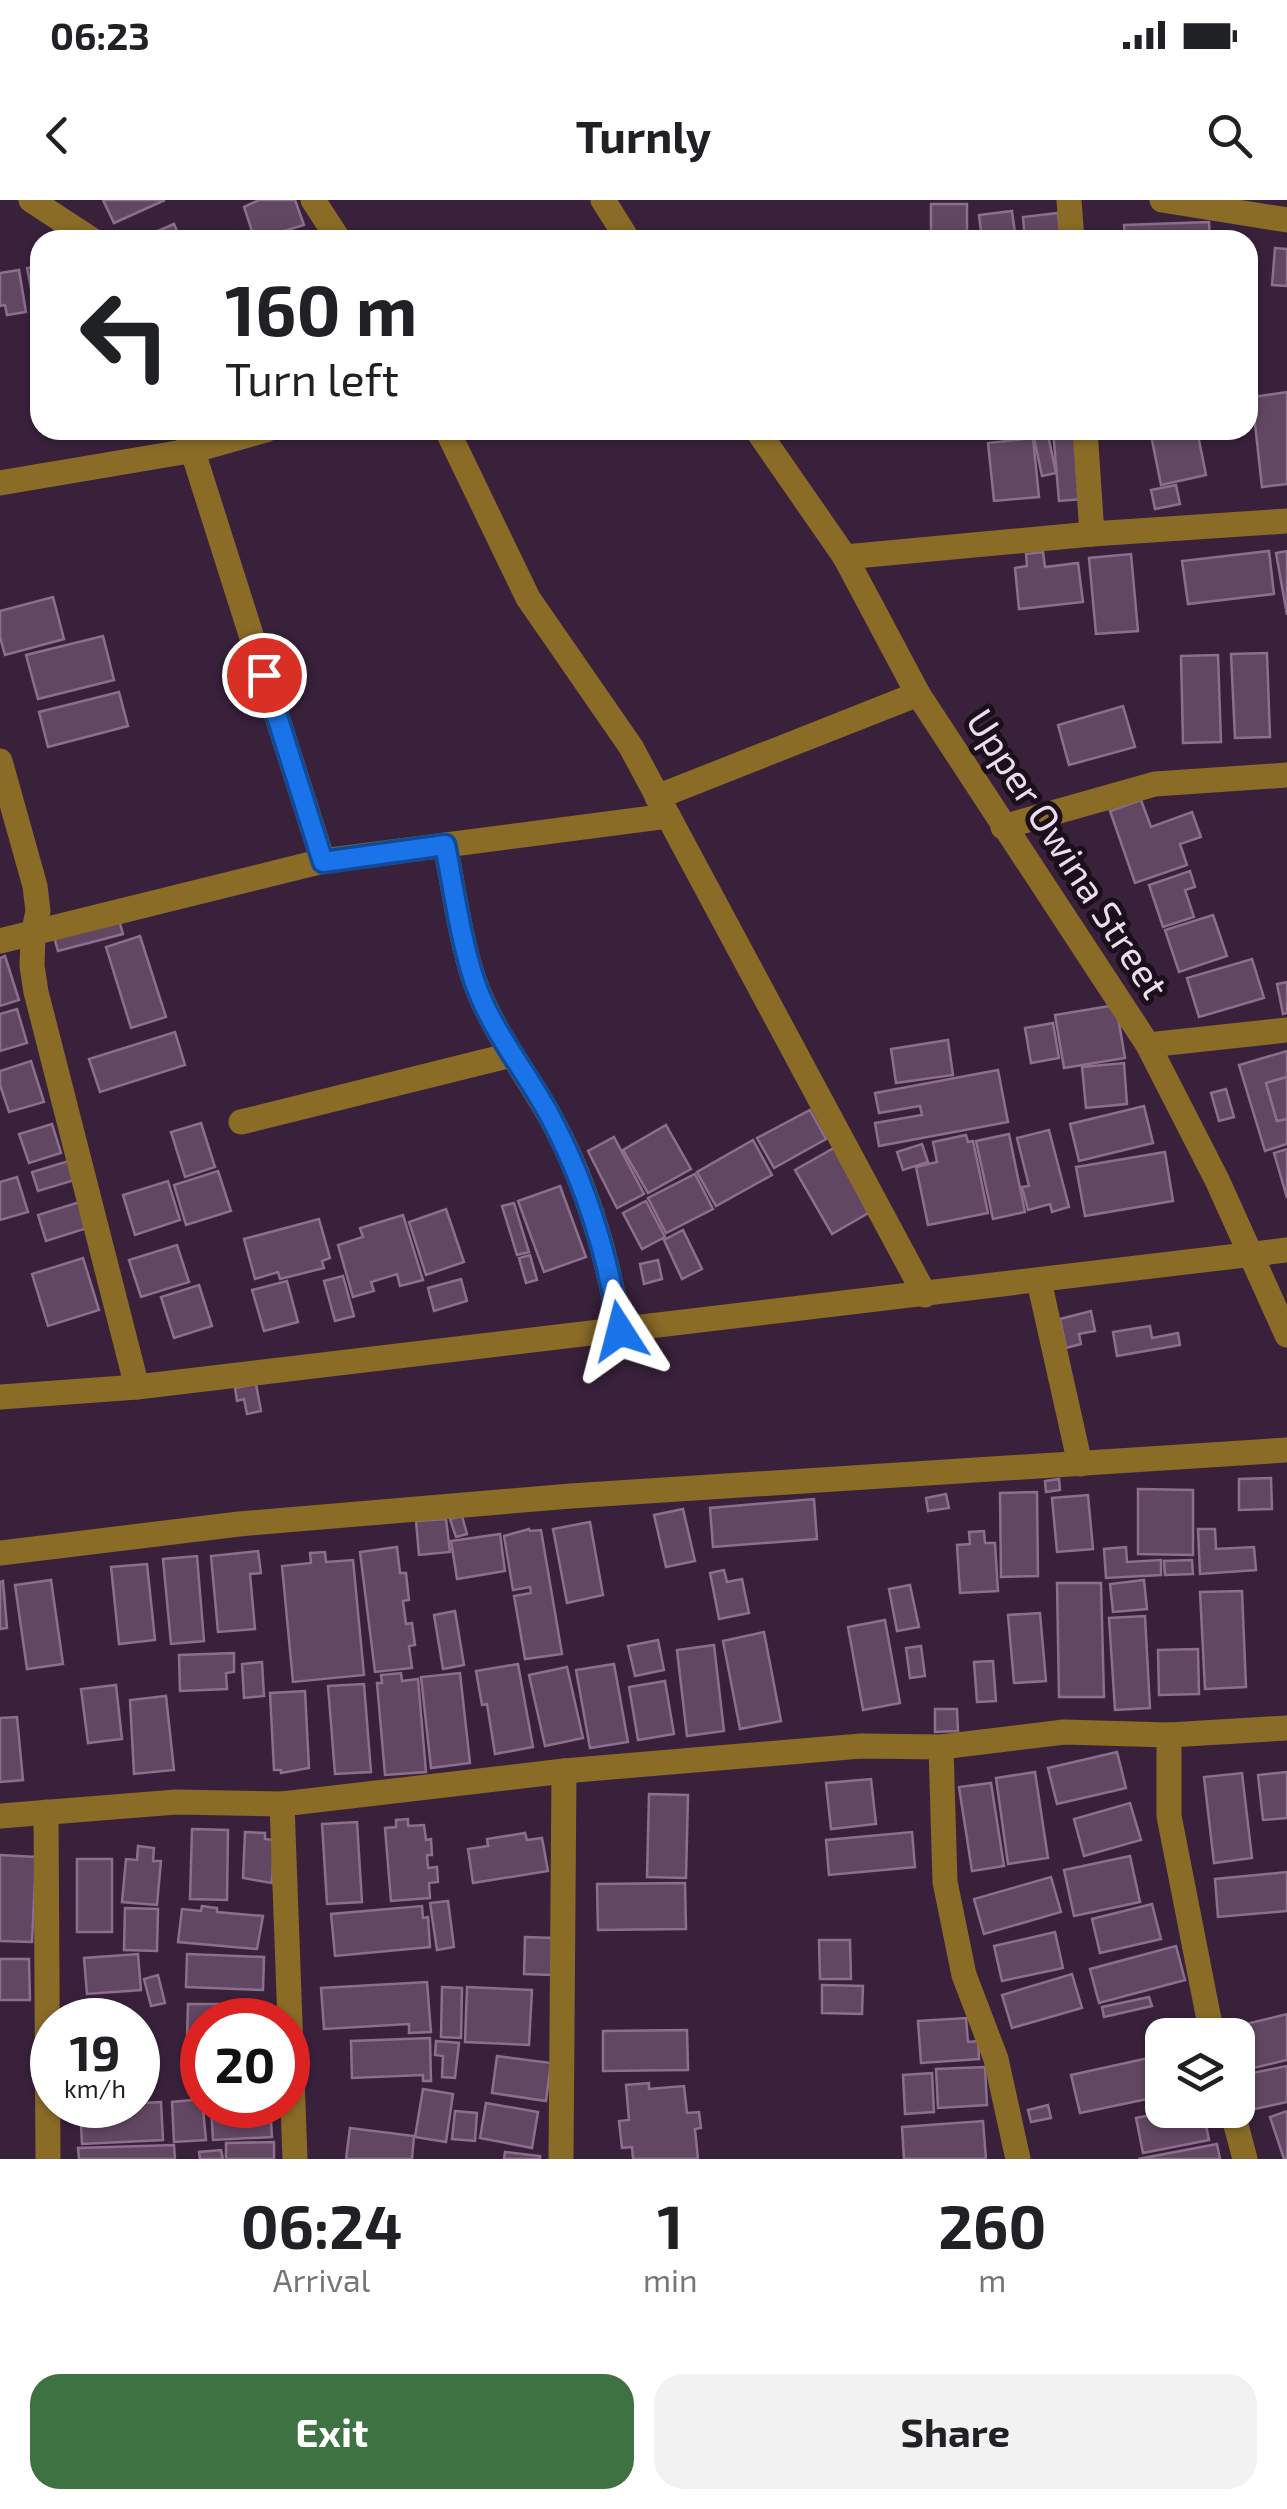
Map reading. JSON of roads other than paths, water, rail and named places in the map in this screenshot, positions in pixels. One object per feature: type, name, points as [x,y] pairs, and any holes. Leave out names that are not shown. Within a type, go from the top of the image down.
[{"type":"street","points":[[31,200],[77,230]]},
{"type":"street","points":[[313,200],[332,230]]},
{"type":"street","points":[[602,200],[622,230]]},
{"type":"street","points":[[1070,200],[1072,230]]},
{"type":"street","points":[[1162,200],[1287,220]]},
{"type":"street","points":[[0,483],[190,440],[323,862]]},
{"type":"street","points":[[452,440],[528,598],[631,747],[925,1295]]},
{"type":"street","name":"Upper Owina Street","points":[[764,440],[845,558],[918,694],[1148,1045],[1217,1180],[1287,1335]]},
{"type":"street","points":[[1086,440],[1092,534]]},
{"type":"street","points":[[845,558],[1287,520]]},
{"type":"street","points":[[0,941],[323,862],[445,845],[662,806],[918,694]]},
{"type":"street","points":[[0,761],[35,886],[38,911],[32,966],[36,992],[137,1387]]},
{"type":"street","points":[[1004,827],[1155,784],[1287,775]]},
{"type":"street","points":[[445,845],[475,982],[511,1055],[550,1116],[592,1210],[610,1271],[620,1331]]},
{"type":"street","points":[[1148,1045],[1287,1030]]},
{"type":"street","points":[[241,1122],[511,1055]]},
{"type":"street","points":[[0,1397],[137,1387],[1287,1250]]},
{"type":"street","points":[[1039,1281],[1080,1464]]},
{"type":"street","points":[[0,1553],[239,1524],[572,1496],[1287,1450]]},
{"type":"street","points":[[0,1816],[176,1802],[282,1804],[564,1771],[861,1746],[941,1746],[1064,1732],[1169,1734],[1287,1728]]},
{"type":"street","points":[[1169,1734],[1169,1816],[1209,2018]]},
{"type":"street","points":[[941,1746],[945,1882],[964,1976],[996,2059],[1018,2159]]},
{"type":"street","points":[[561,2159],[564,1771]]},
{"type":"street","points":[[282,1804],[295,2159]]},
{"type":"street","points":[[46,1812],[48,2159]]},
{"type":"street","points":[[1237,2128],[1246,2159]]}]
